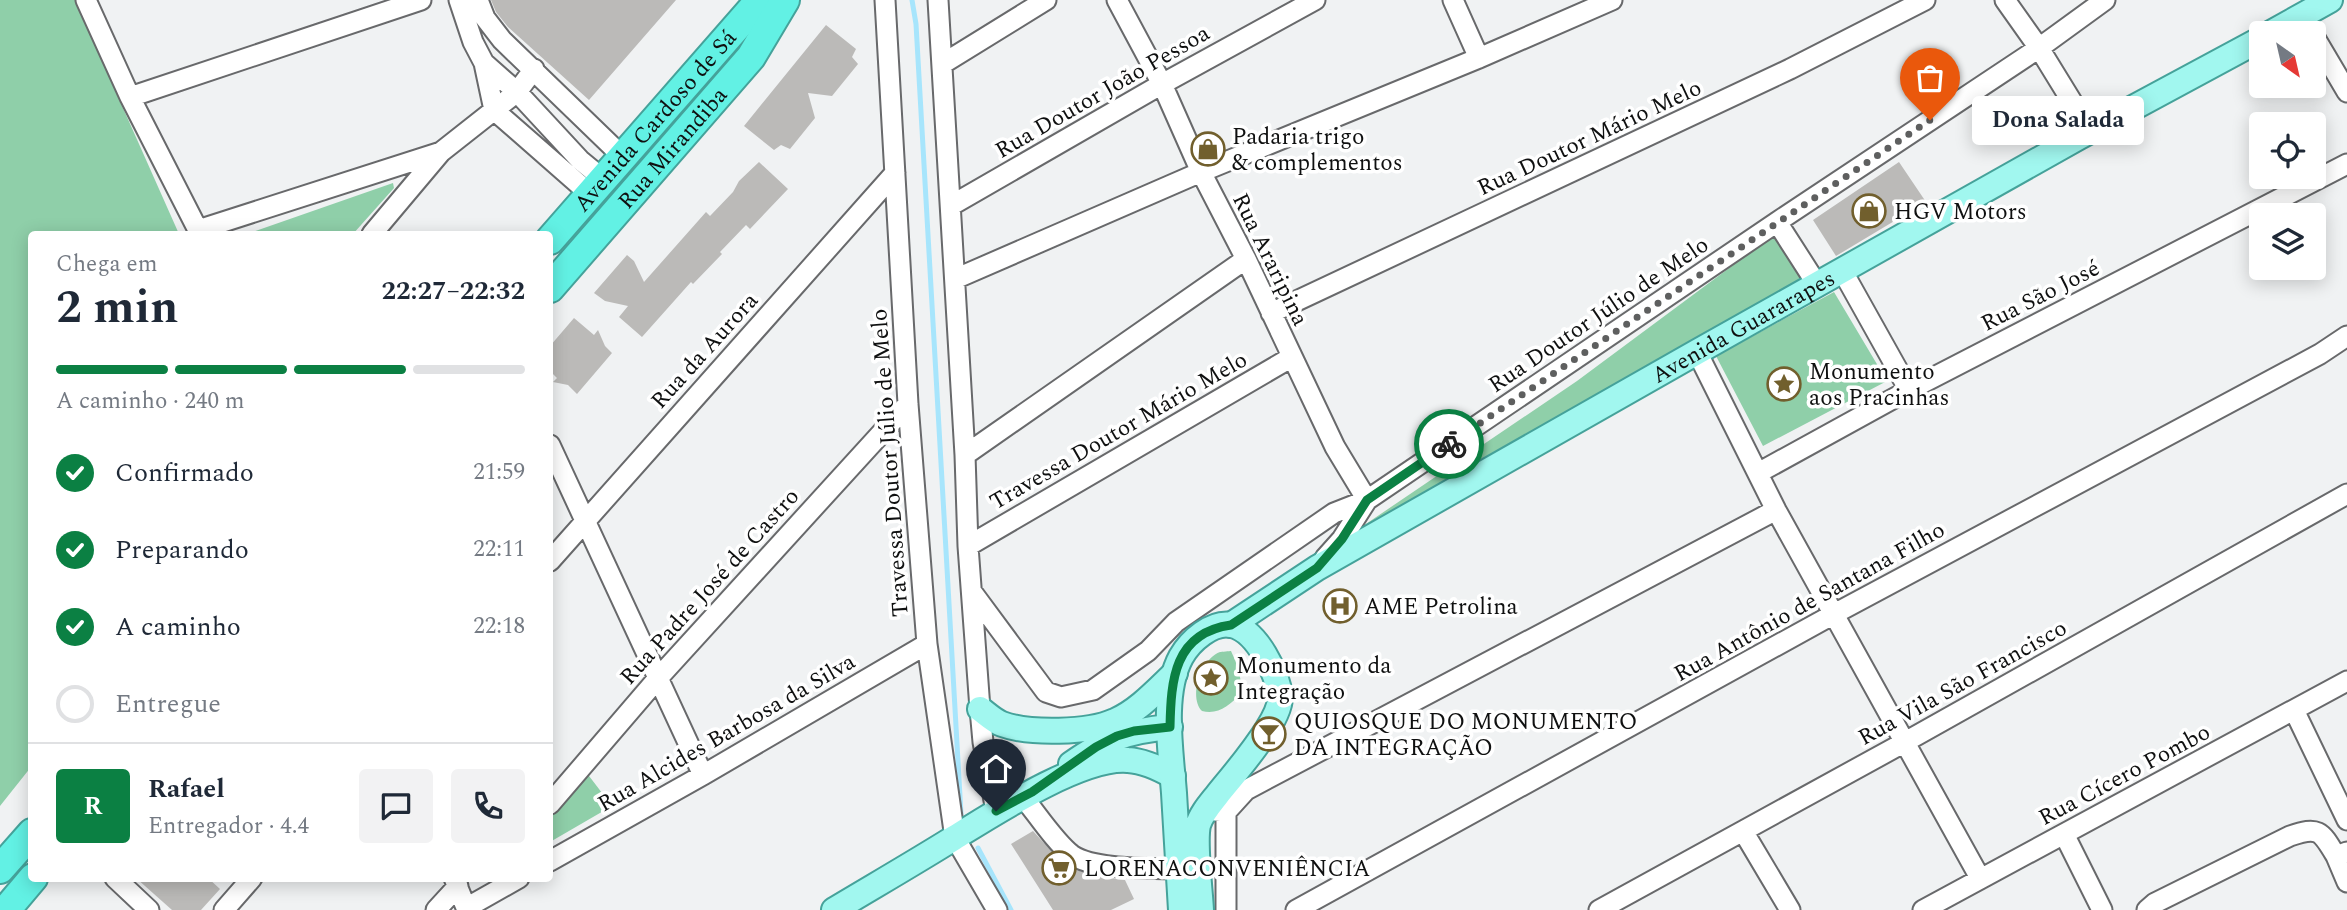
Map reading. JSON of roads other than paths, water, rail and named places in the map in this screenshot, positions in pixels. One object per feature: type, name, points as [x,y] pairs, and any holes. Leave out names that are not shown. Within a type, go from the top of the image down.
[{"type":"highway","name":"Avenida Cardoso de Sá","points":[[553,237],[760,0]]},
{"type":"highway","name":"Rua Mirandiba","points":[[553,285],[751,57],[785,0]]},
{"type":"highway","points":[[0,869],[28,838]]},
{"type":"highway","points":[[6,910],[30,882]]},
{"type":"main road","points":[[2315,21],[2330,0]]},
{"type":"main road","name":"Avenida Guararapes","points":[[1175,673],[1186,649],[1201,634],[1214,627],[1231,625],[1317,568],[2090,131],[2249,45]]},
{"type":"main road","points":[[1201,910],[1198,825],[1216,811],[1245,759],[1279,709],[1278,683],[1271,665],[1243,630],[1231,625]]},
{"type":"main road","points":[[979,709],[1000,723],[1016,727],[1095,728],[1117,721],[1175,673]]},
{"type":"main road","points":[[1175,673],[1171,687],[1170,727],[1181,910]]},
{"type":"main road","points":[[1028,794],[1096,747],[1117,736],[1170,727]]},
{"type":"main road","points":[[834,910],[996,811],[1078,771],[1111,761],[1127,760],[1142,762],[1173,776]]},
{"type":"street","points":[[86,0],[130,97],[198,231]]},
{"type":"street","points":[[130,97],[421,0]]},
{"type":"street","points":[[459,0],[473,42],[484,63],[494,110],[596,187]]},
{"type":"street","points":[[478,0],[490,26],[502,40],[622,156]]},
{"type":"street","name":"Travessa Doutor Júlio de Melo","points":[[884,0],[908,404],[927,644],[955,838],[997,910]]},
{"type":"street","points":[[939,0],[979,709],[982,742],[996,811]]},
{"type":"street","points":[[944,64],[1046,0]]},
{"type":"street","name":"Rua Araripina","points":[[1118,0],[1162,84],[1201,172],[1246,259],[1335,447],[1367,500]]},
{"type":"street","name":"Rua Doutor João Pessoa","points":[[951,205],[1315,0]]},
{"type":"street","points":[[1453,0],[1479,58]]},
{"type":"street","points":[[955,279],[1201,172],[1479,58],[1612,0]]},
{"type":"street","name":"Rua Doutor Mário Melo","points":[[1271,313],[1790,69],[1925,0]]},
{"type":"street","points":[[2005,0],[2039,48],[2090,131]]},
{"type":"street","name":"Rua Doutor Júlio de Melo","points":[[972,592],[1046,692],[1061,697],[1093,690],[1148,651],[1176,622],[1334,513],[1367,500],[2039,48],[2105,0]]},
{"type":"street","points":[[2326,57],[2347,92]]},
{"type":"street","points":[[484,63],[517,92],[580,160],[596,187]]},
{"type":"street","points":[[375,231],[442,152],[517,92],[534,69]]},
{"type":"street","points":[[202,231],[442,152]]},
{"type":"street","name":"Rua São José","points":[[1758,473],[1909,390],[2347,164]]},
{"type":"street","name":"Rua da Aurora","points":[[553,558],[895,173]]},
{"type":"street","points":[[1777,222],[1818,286]]},
{"type":"street","points":[[965,456],[1246,259]]},
{"type":"street","points":[[1843,272],[1909,390]]},
{"type":"street","name":"Rua Antônio de Santana Filho","points":[[1296,910],[1835,614],[2320,354],[2347,336]]},
{"type":"street","points":[[2320,354],[2347,346]]},
{"type":"street","points":[[1697,352],[1776,510],[1980,878]]},
{"type":"street","name":"Travessa Doutor Mário Melo","points":[[968,546],[1292,357]]},
{"type":"street","name":"Rua Padre José de Castro","points":[[553,801],[659,677],[908,404]]},
{"type":"street","points":[[553,452],[703,775]]},
{"type":"street","name":"Rua Vila São Francisco","points":[[1599,910],[2347,494]]},
{"type":"street","points":[[1317,568],[1342,539],[1367,500]]},
{"type":"street","points":[[1226,910],[1216,811],[1246,790],[1776,510]]},
{"type":"street","name":"Rua Alcides Barbosa da Silva","points":[[553,859],[927,644]]},
{"type":"street","name":"Rua Cícero Pombo","points":[[1923,910],[2347,681]]},
{"type":"street","points":[[2294,710],[2347,820]]},
{"type":"street","points":[[1028,794],[1070,853],[1078,858],[1119,867],[1179,869]]},
{"type":"street","points":[[2147,910],[2155,903],[2290,836],[2308,830],[2315,830],[2324,836],[2341,854],[2347,882]]},
{"type":"street","points":[[1743,831],[1790,910]]},
{"type":"street","points":[[2064,834],[2102,910]]},
{"type":"street","points":[[119,882],[149,910]]},
{"type":"street","points":[[224,910],[248,882]]},
{"type":"street","points":[[456,882],[467,909],[512,882]]},
{"type":"street","points":[[436,910],[456,882]]},
{"type":"waterway","points":[[912,0],[916,24],[961,814]]},
{"type":"waterway","points":[[978,848],[1011,910]]},
{"type":"place","name":"Dona Salada","points":[[1930,120]]},
{"type":"place","name":"Padaria trigo & complementos","points":[[1208,149]]},
{"type":"place","name":"HGV Motors","points":[[1869,211]]},
{"type":"place","name":"Monumento aos Pracinhas","points":[[1784,384]]},
{"type":"place","name":"AME Petrolina","points":[[1340,606]]},
{"type":"place","name":"Monumento da Integração","points":[[1211,678]]},
{"type":"place","name":"QUIOSQUE DO MONUMENTO DA INTEGRAÇÃO","points":[[1269,734]]},
{"type":"place","name":"LORENACONVENIÊNCIA","points":[[1059,868]]}]
